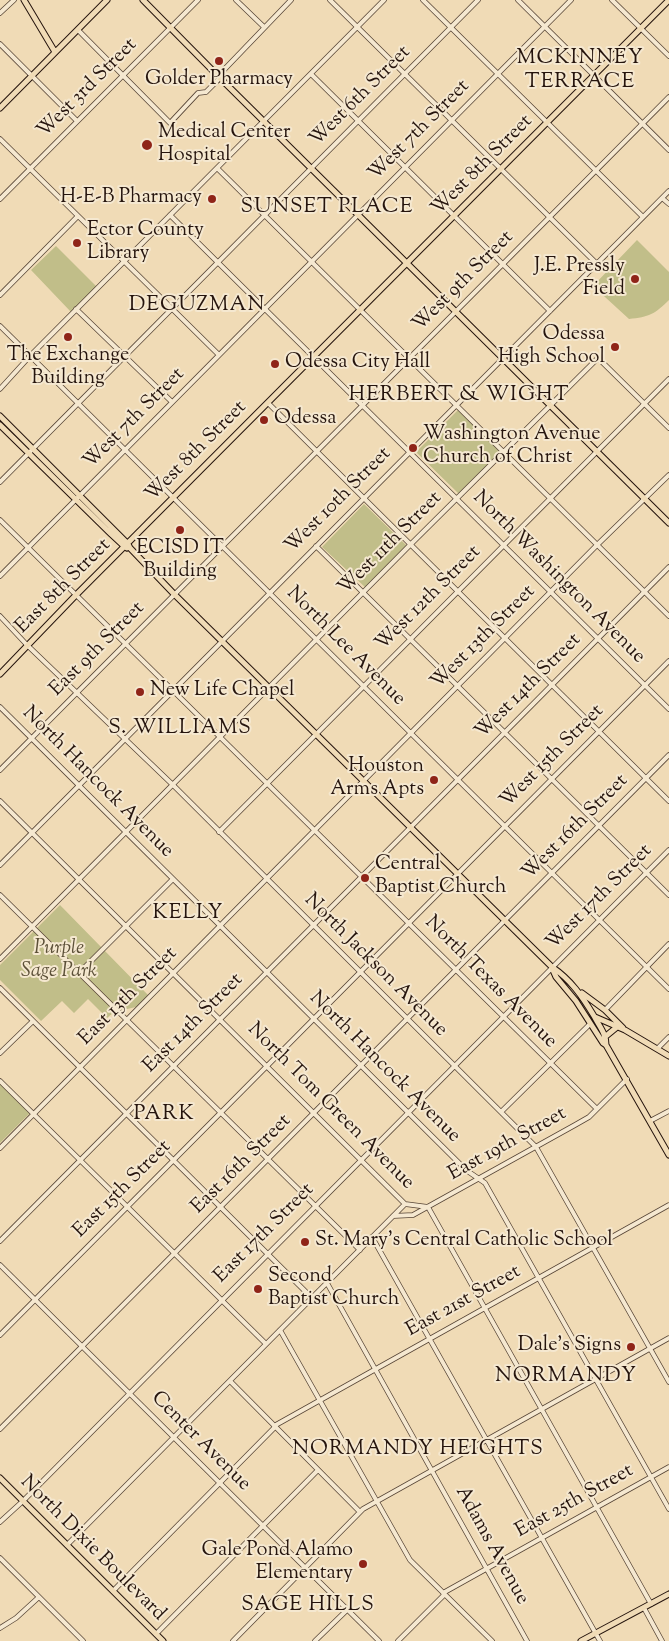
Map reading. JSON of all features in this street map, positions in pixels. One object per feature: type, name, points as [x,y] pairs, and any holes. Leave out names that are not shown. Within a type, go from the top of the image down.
[{"type":"main road","points":[[24,0],[56,52]]},
{"type":"main road","points":[[0,108],[107,0]]},
{"type":"main road","points":[[143,0],[669,523]]},
{"type":"main road","name":"West 8th Street","points":[[128,546],[669,0]]},
{"type":"main road","points":[[0,416],[34,449],[78,498]]},
{"type":"main road","points":[[0,425],[128,546],[174,594],[552,968],[605,1010],[625,1030]]},
{"type":"main road","name":"East 8th Street","points":[[0,674],[76,595],[128,546]]},
{"type":"main road","points":[[552,968],[556,977],[582,1009],[603,1044],[606,1044],[669,1155]]},
{"type":"main road","points":[[578,990],[606,1036],[606,1044]]},
{"type":"main road","points":[[582,1009],[625,1030],[669,1056]]},
{"type":"main road","points":[[606,1036],[610,1031],[618,1027]]},
{"type":"main road","name":"North Dixie Boulevard","points":[[0,1478],[158,1638]]},
{"type":"main road","points":[[581,1641],[669,1594]]},
{"type":"street","points":[[0,13],[14,0]]},
{"type":"street","name":"West 3rd Street","points":[[0,199],[198,0]]},
{"type":"street","points":[[236,0],[264,27]]},
{"type":"street","points":[[78,30],[170,123],[198,94],[206,92],[290,0]]},
{"type":"street","points":[[330,0],[596,264]]},
{"type":"street","points":[[0,389],[76,309],[384,0]]},
{"type":"street","points":[[424,0],[643,217]]},
{"type":"street","name":"West 6th Street","points":[[0,482],[478,0]]},
{"type":"street","points":[[518,0],[669,150]]},
{"type":"street","name":"West 7th Street","points":[[0,576],[571,0]]},
{"type":"street","points":[[612,0],[669,56]]},
{"type":"street","points":[[0,44],[78,121]]},
{"type":"street","points":[[311,74],[550,311]]},
{"type":"street","name":"West 9th Street","points":[[174,594],[669,97]]},
{"type":"street","points":[[0,139],[218,355]]},
{"type":"street","points":[[217,168],[669,616]]},
{"type":"street","name":"West 10th Street","points":[[0,866],[669,191]]},
{"type":"street","points":[[662,198],[669,204]]},
{"type":"street","name":"North Washington Avenue","points":[[170,214],[669,709]]},
{"type":"street","points":[[0,295],[78,216]]},
{"type":"street","points":[[76,309],[172,402]]},
{"type":"street","name":"North Lee Avenue","points":[[0,326],[669,989]]},
{"type":"street","name":"West 11th Street","points":[[0,959],[363,592],[598,358],[644,404]]},
{"type":"street","name":"West 12th Street","points":[[219,832],[669,379]]},
{"type":"street","points":[[268,403],[316,453],[669,801]]},
{"type":"street","points":[[644,404],[669,428]]},
{"type":"street","name":"West 13th Street","points":[[363,781],[597,544],[669,475]]},
{"type":"street","name":"North Texas Avenue","points":[[0,520],[597,1109]]},
{"type":"street","points":[[316,546],[669,895]]},
{"type":"street","name":"West 14th Street","points":[[410,828],[669,567]]},
{"type":"street","name":"East 9th Street","points":[[0,770],[174,594]]},
{"type":"street","name":"North Jackson Avenue","points":[[0,616],[27,645],[173,785],[536,1147],[669,1382]]},
{"type":"street","name":"West 15th Street","points":[[458,874],[669,662]]},
{"type":"street","name":"North Hancock Avenue","points":[[0,707],[466,1170],[485,1182],[669,1509]]},
{"type":"street","name":"West 16th Street","points":[[505,921],[669,755]]},
{"type":"street","name":"East 13th Street","points":[[0,1148],[363,781]]},
{"type":"street","name":"North Tom Green Avenue","points":[[0,801],[406,1204],[428,1207],[651,1604]]},
{"type":"street","name":"East 14th Street","points":[[0,1241],[410,828]]},
{"type":"street","name":"West 17th Street","points":[[552,968],[669,850]]},
{"type":"street","name":"East 15th Street","points":[[0,1335],[458,874]]},
{"type":"street","points":[[79,973],[173,879]]},
{"type":"street","points":[[0,895],[360,1250]]},
{"type":"street","name":"East 16th Street","points":[[0,1429],[505,921]]},
{"type":"street","points":[[605,1010],[669,944]]},
{"type":"street","name":"East 17th Street","points":[[0,1522],[552,968]]},
{"type":"street","points":[[0,988],[312,1298]]},
{"type":"street","points":[[0,1053],[33,1021]]},
{"type":"street","points":[[501,1112],[590,1024]]},
{"type":"street","points":[[657,1049],[669,1038]]},
{"type":"street","name":"East 19th Street","points":[[393,1216],[413,1215],[589,1117],[627,1079]]},
{"type":"street","points":[[0,1081],[266,1344]]},
{"type":"street","points":[[650,1122],[669,1111]]},
{"type":"street","points":[[67,1545],[406,1204]]},
{"type":"street","name":"East 21st Street","points":[[113,1591],[274,1427],[669,1205]]},
{"type":"street","points":[[372,1237],[600,1641]]},
{"type":"street","name":"Center Avenue","points":[[0,1265],[379,1641]]},
{"type":"street","name":"Adams Avenue","points":[[327,1283],[527,1641]]},
{"type":"street","points":[[280,1330],[410,1560],[489,1640]]},
{"type":"street","points":[[233,1641],[360,1512],[669,1338]]},
{"type":"street","points":[[230,1381],[360,1512]]},
{"type":"street","name":"East 25th Street","points":[[398,1641],[444,1594],[669,1467]]},
{"type":"street","points":[[158,1638],[262,1526],[318,1470]]},
{"type":"street","points":[[0,1558],[83,1641]]},
{"type":"street","points":[[0,1628],[16,1618],[38,1597]]},
{"type":"street","points":[[644,1608],[662,1641]]},
{"type":"street","points":[[315,1641],[348,1609]]},
{"type":"street","points":[[73,1641],[78,1636]]},
{"type":"green space","name":"J.E. Pressly Field","points":[[637,240],[669,272],[669,300],[660,309],[651,314],[629,319],[593,286]]},
{"type":"green space","points":[[56,246],[97,287],[71,312],[31,270]]},
{"type":"green space","points":[[458,410],[501,452],[459,494],[416,452]]},
{"type":"green space","points":[[364,504],[407,546],[366,588],[322,547]]},
{"type":"green space","name":"Purple Sage Park","points":[[60,905],[148,995],[136,1007],[114,1012],[107,1018],[88,999],[74,1013],[62,1001],[41,1021],[0,980],[0,965]]},
{"type":"green space","points":[[0,1084],[30,1113],[0,1143]]},
{"type":"place","name":"Golder Pharmacy","points":[[219,61]]},
{"type":"place","name":"Medical Center Hospital","points":[[147,145]]},
{"type":"place","name":"H-E-B Pharmacy","points":[[212,199]]},
{"type":"place","name":"Ector County Library","points":[[77,243]]},
{"type":"place","name":"J.E. Pressly Field","points":[[635,279]]},
{"type":"place","name":"The Exchange Building","points":[[68,337]]},
{"type":"place","name":"Odessa High School","points":[[615,347]]},
{"type":"place","name":"Odessa City Hall","points":[[275,364]]},
{"type":"place","name":"Odessa","points":[[264,420]]},
{"type":"place","name":"Washington Avenue Church of Christ","points":[[413,448]]},
{"type":"place","name":"ECISD IT Building","points":[[180,530]]},
{"type":"place","name":"New Life Chapel","points":[[140,692]]},
{"type":"place","name":"Houston Arms Apts","points":[[434,780]]},
{"type":"place","name":"Central Baptist Church","points":[[365,878]]},
{"type":"place","name":"St. Mary's Central Catholic School","points":[[305,1242]]},
{"type":"place","name":"Second Baptist Church","points":[[258,1289]]},
{"type":"place","name":"Dale's Signs","points":[[631,1347]]},
{"type":"place","name":"Gale Pond Alamo Elementary","points":[[363,1564]]},
{"type":"district","name":"MCKINNEY TERRACE","points":[[580,71]]},
{"type":"district","name":"SUNSET PLACE","points":[[327,208]]},
{"type":"district","name":"DEGUZMAN","points":[[197,306]]},
{"type":"district","name":"HERBERT & WIGHT","points":[[459,396]]},
{"type":"district","name":"S. WILLIAMS","points":[[180,729]]},
{"type":"district","name":"KELLY","points":[[188,914]]},
{"type":"district","name":"PARK","points":[[164,1115]]},
{"type":"district","name":"NORMANDY","points":[[566,1377]]},
{"type":"district","name":"NORMANDY HEIGHTS","points":[[418,1450]]},
{"type":"district","name":"SAGE HILLS","points":[[308,1606]]}]
